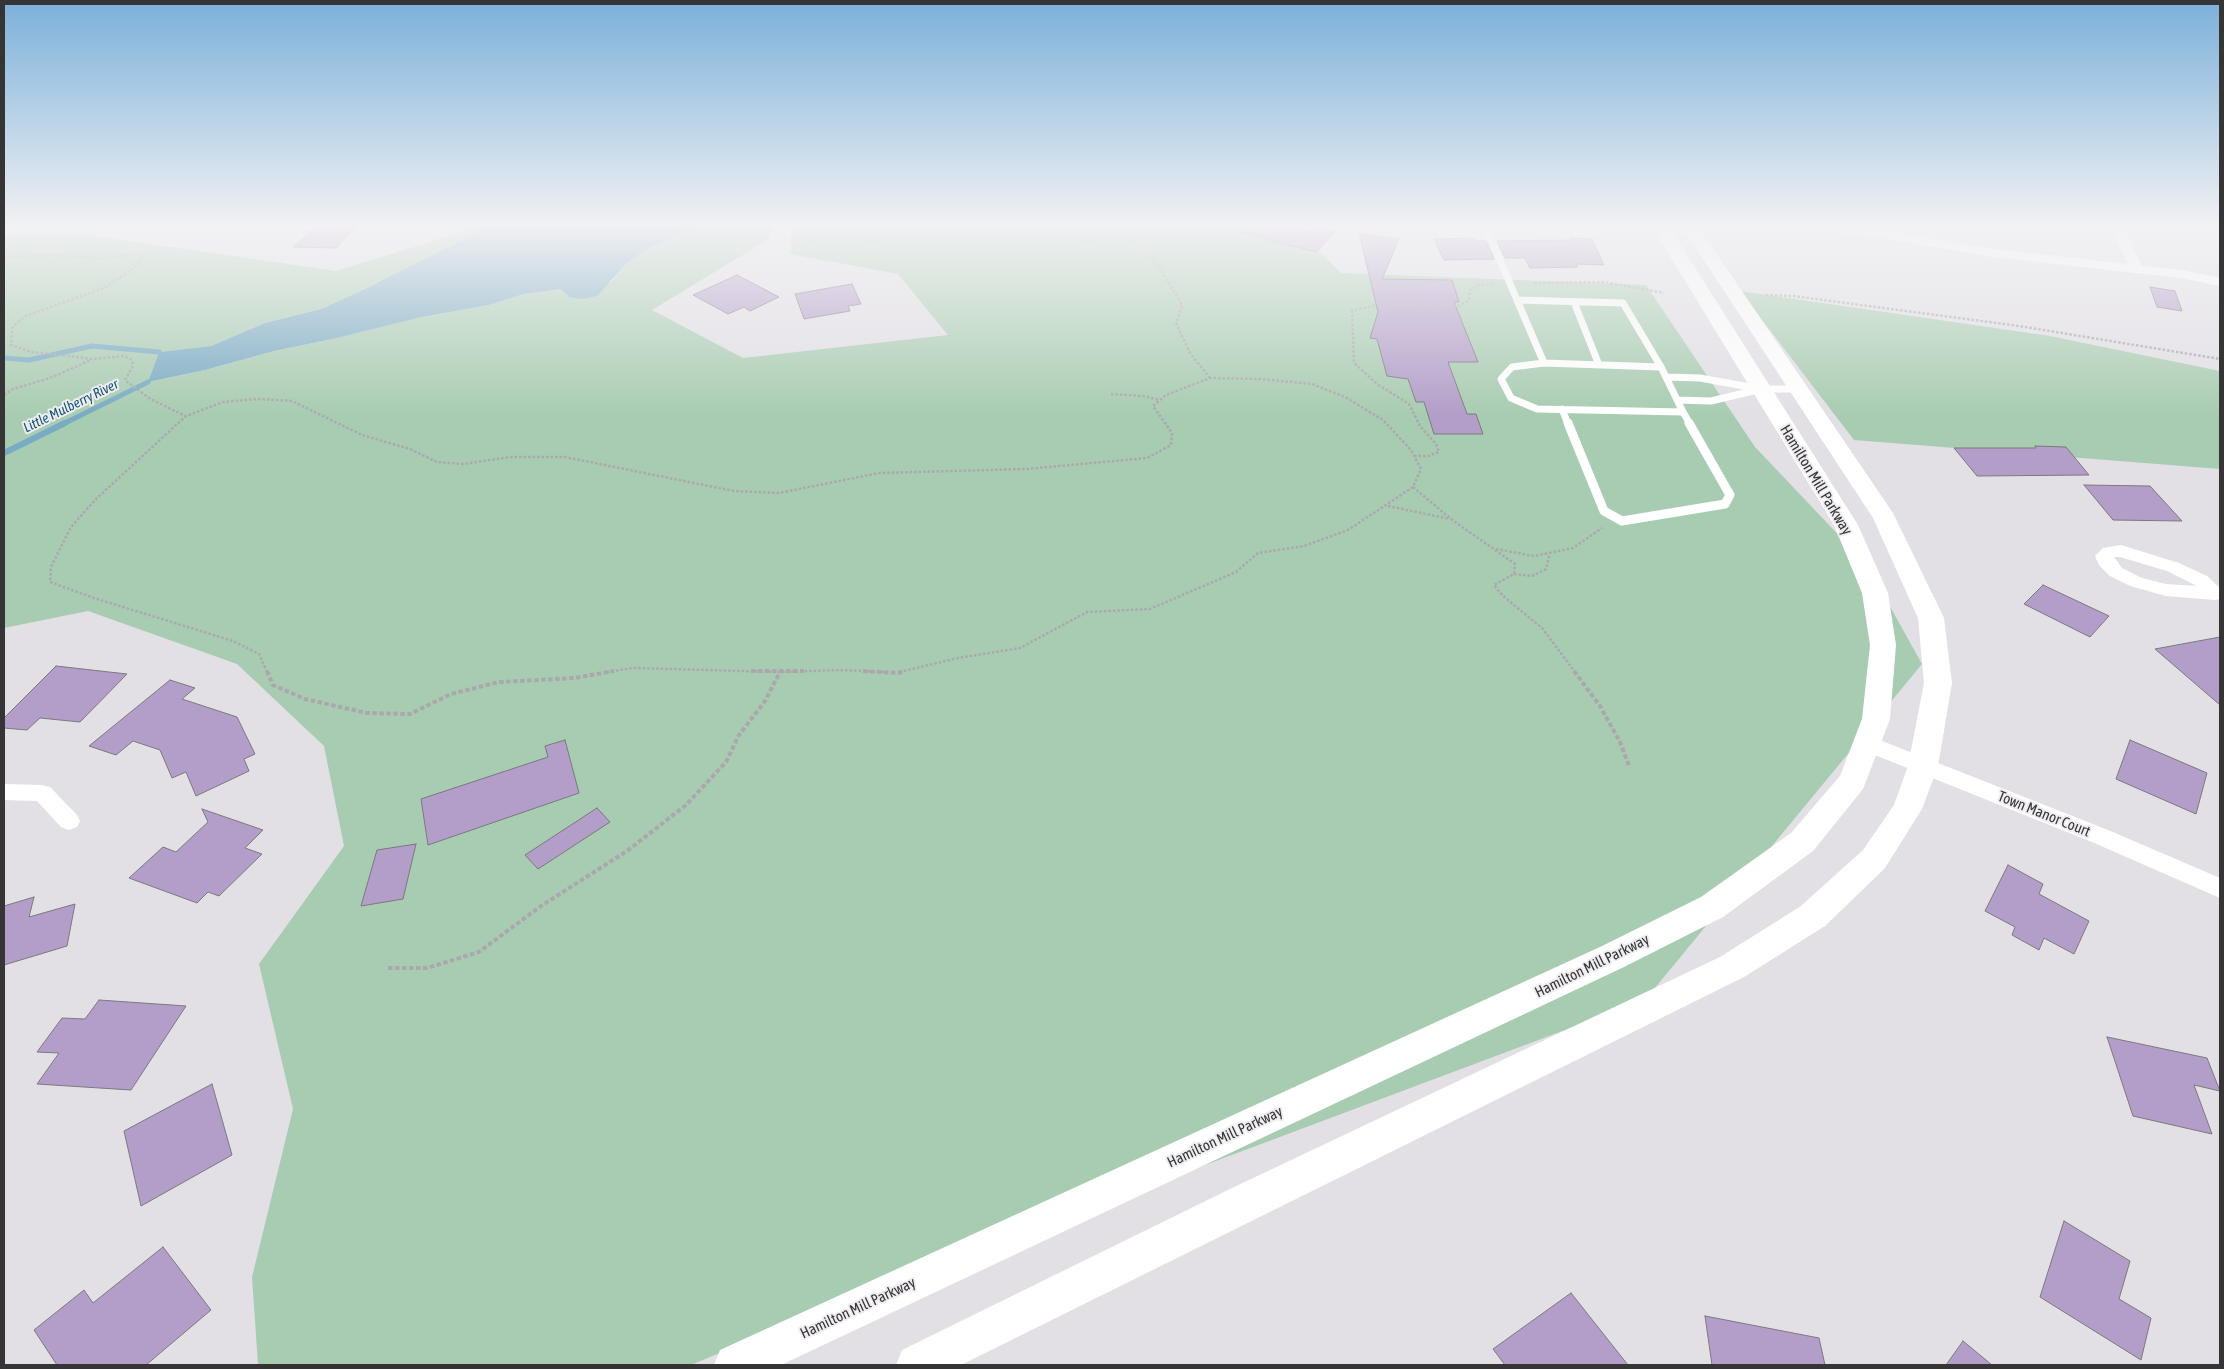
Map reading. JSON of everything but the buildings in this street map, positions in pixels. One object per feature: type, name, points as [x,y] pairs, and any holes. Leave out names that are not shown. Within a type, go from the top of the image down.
[{"type":"street","name":"Hamilton Mill Parkway","points":[[735,1365],[1612,957],[1712,907],[1802,842],[1853,781],[1876,719],[1882,645],[1875,593],[1846,525],[1699,289]]},
{"type":"street","points":[[917,1365],[1244,1203],[1732,967],[1813,916],[1874,858],[1907,809],[1923,766],[1938,683],[1931,618],[1885,518],[1732,289]]},
{"type":"street","points":[[2121,551],[2173,567],[2201,580],[2218,595],[2146,586],[2116,572],[2108,566],[2104,556],[2109,552],[2121,551]]},
{"type":"street","name":"Town Manor Court","points":[[1868,742],[1923,766],[2100,836],[2220,888]]},
{"type":"street","points":[[4,792],[42,793],[69,821]]},
{"type":"lane","points":[[1512,289],[1544,363]]},
{"type":"lane","points":[[1517,300],[1623,303],[1661,366],[1683,412],[1730,495],[1725,504],[1622,521],[1616,518],[1604,511],[1562,410]]},
{"type":"lane","points":[[1574,302],[1599,364]]},
{"type":"lane","points":[[1661,366],[1544,363],[1512,367],[1501,379],[1511,398],[1537,409],[1683,412]]},
{"type":"lane","points":[[1667,378],[1700,378],[1760,389],[1798,389]]},
{"type":"lane","points":[[1678,400],[1712,401],[1760,389]]},
{"type":"path","points":[[93,360],[32,352],[11,345],[12,328],[25,316],[39,309],[101,289]]},
{"type":"path","points":[[1171,289],[1182,305],[1176,323],[1190,353],[1210,378]]},
{"type":"path","points":[[1414,456],[1428,456],[1439,452],[1436,444],[1420,426],[1409,404],[1377,384],[1354,363],[1352,311],[1380,304],[1459,306],[1469,300],[1470,290],[1472,289]]},
{"type":"path","points":[[1642,289],[1664,293]]},
{"type":"path","points":[[1766,295],[1794,296],[2019,326],[2220,359]]},
{"type":"path","points":[[4,395],[13,389],[50,378],[93,360],[124,356],[132,360],[133,366],[125,380],[149,398],[186,416]]},
{"type":"path","points":[[1210,378],[1261,379],[1312,384],[1345,397],[1382,420],[1414,456],[1421,469],[1413,487],[1387,506],[1348,530],[1304,546],[1258,553],[1236,572],[1150,609],[1087,612],[1020,648],[958,658],[898,673],[840,670],[780,672],[634,668],[575,678],[499,682],[451,694],[410,714],[367,713],[305,699],[273,685],[259,654],[233,641],[94,598],[50,582],[51,567],[71,527],[96,499],[186,416],[223,402],[256,399],[292,401],[362,435],[410,449],[437,462],[463,464],[510,457],[565,457],[734,491],[779,493],[879,473],[1026,468],[1147,458],[1171,445],[1172,433],[1153,406],[1160,400],[1166,395],[1210,378]]},
{"type":"path","points":[[1111,394],[1142,396],[1160,400]]},
{"type":"path","points":[[1413,487],[1451,519],[1515,564],[1514,574]]},
{"type":"path","points":[[1387,506],[1451,519]]},
{"type":"path","points":[[1496,549],[1534,556],[1573,548],[1616,518]]},
{"type":"path","points":[[1550,553],[1546,569],[1532,576],[1514,574],[1494,585],[1504,596],[1542,628],[1600,706],[1620,742],[1629,766]]},
{"type":"path","points":[[388,968],[426,968],[479,952],[540,906],[627,851],[686,805],[726,762],[739,735],[765,700],[780,672]]},
{"type":"green space","points":[[4,289],[365,289],[321,309],[265,323],[211,346],[159,352],[148,382],[422,317],[489,305],[524,294],[561,289],[687,289],[652,310],[743,358],[948,335],[910,289],[1649,289],[1755,447],[1867,565],[1922,664],[1645,1000],[848,1299],[691,1365],[258,1365],[252,1277],[293,1109],[259,964],[344,846],[324,746],[237,664],[88,611],[4,628]]},
{"type":"green space","points":[[1740,291],[2050,336],[2220,371],[2220,469],[1854,440]]},
{"type":"water","points":[[365,289],[603,289],[597,296],[582,299],[569,297],[561,289],[524,294],[489,305],[422,317],[148,382],[159,352],[211,346],[265,323],[321,309]]},
{"type":"waterway","points":[[4,358],[29,360],[92,346],[159,352]]},
{"type":"waterway","name":"Little Mulberry River","points":[[63,424],[148,382]]},
{"type":"waterway","name":"Little Mulberry River","points":[[4,453],[65,423]]}]
